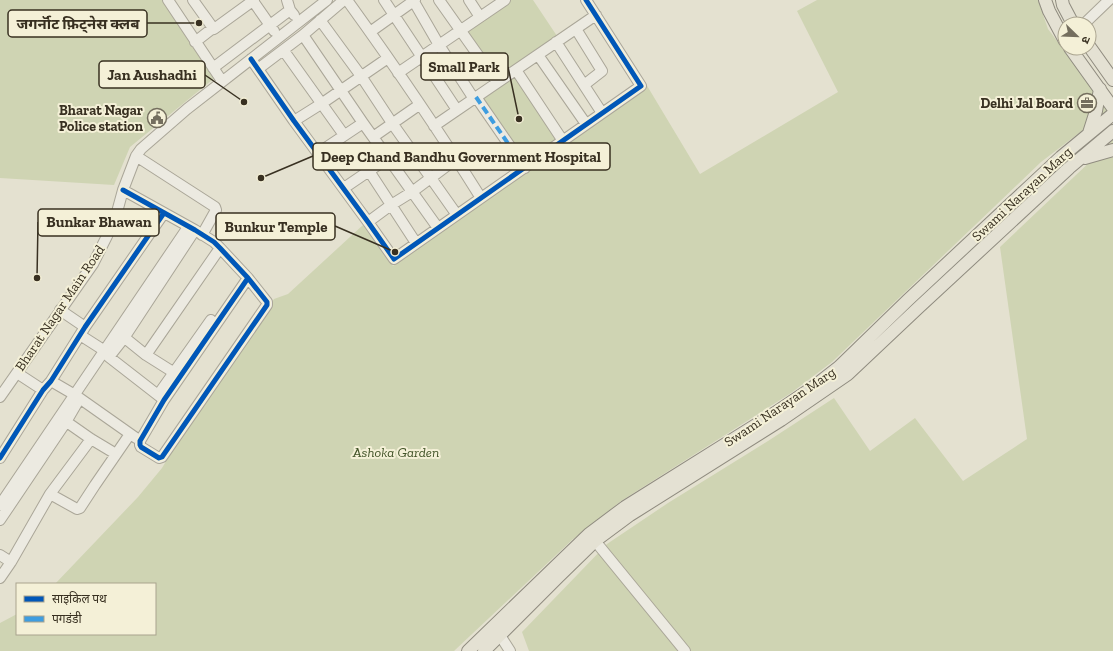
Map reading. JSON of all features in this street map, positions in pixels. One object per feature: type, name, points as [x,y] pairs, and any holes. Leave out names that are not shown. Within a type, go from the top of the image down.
[{"type":"main road","points":[[1045,0],[1057,26]]},
{"type":"main road","points":[[1064,2],[1070,16]]},
{"type":"main road","points":[[1076,56],[1113,108]]},
{"type":"main road","points":[[1096,56],[1113,80]]},
{"type":"main road","points":[[1089,134],[1092,128],[1100,89]]},
{"type":"main road","name":"Swami Narayan Marg","points":[[468,651],[497,630],[625,507],[775,413],[812,388],[839,367],[918,290],[1061,158],[1113,114]]},
{"type":"main road","name":"Swami Narayan Marg","points":[[592,538],[782,420],[848,374],[1079,160],[1113,131]]},
{"type":"main road","points":[[1079,160],[1113,150]]},
{"type":"main road","name":"Swami Narayan Marg","points":[[484,651],[497,630]]},
{"type":"street","points":[[168,0],[222,81]]},
{"type":"street","points":[[193,0],[213,28]]},
{"type":"street","points":[[195,42],[253,0],[279,37]]},
{"type":"street","points":[[287,0],[290,10],[299,21]]},
{"type":"street","name":"Bharat Nagar Main Road","points":[[0,397],[92,264],[107,236],[117,212],[123,190],[140,149],[186,109],[327,0]]},
{"type":"street","points":[[258,69],[304,36],[320,20],[345,0],[388,58],[481,198]]},
{"type":"street","points":[[384,0],[457,110]]},
{"type":"street","points":[[370,32],[414,0],[439,45],[525,168]]},
{"type":"street","points":[[439,0],[497,82]]},
{"type":"street","points":[[469,0],[480,17]]},
{"type":"street","points":[[250,59],[394,259],[641,86],[586,0]]},
{"type":"street","points":[[1092,16],[1109,0],[1113,0]]},
{"type":"street","points":[[398,73],[480,17],[500,1]]},
{"type":"street","points":[[213,68],[271,26],[290,10]]},
{"type":"street","points":[[434,126],[596,15]]},
{"type":"street","points":[[320,20],[361,76],[392,123],[457,215]]},
{"type":"street","points":[[576,29],[602,71],[584,84]]},
{"type":"street","points":[[304,36],[362,123],[438,228]]},
{"type":"street","points":[[556,42],[602,113]]},
{"type":"street","points":[[284,51],[344,135]]},
{"type":"street","points":[[538,55],[586,124]]},
{"type":"street","points":[[294,121],[388,58]]},
{"type":"street","points":[[516,70],[563,141]]},
{"type":"street","points":[[373,137],[419,105]]},
{"type":"street","points":[[318,152],[362,123]]},
{"type":"street","points":[[0,520],[77,397],[195,231],[216,210],[215,207],[136,156]]},
{"type":"street","points":[[344,188],[388,158]]},
{"type":"street","points":[[368,222],[412,192],[456,159]]},
{"type":"street","points":[[369,171],[416,243]]},
{"type":"street","points":[[123,190],[195,231],[220,248],[246,276],[267,302],[267,305],[161,458],[141,447],[140,441],[173,372],[246,276]]},
{"type":"street","points":[[0,458],[82,331],[164,213]]},
{"type":"street","points":[[146,355],[220,248]]},
{"type":"street","points":[[161,398],[246,276]]},
{"type":"street","points":[[60,310],[107,354],[161,398]]},
{"type":"street","points":[[121,335],[146,355],[173,372]]},
{"type":"street","points":[[17,373],[43,390]]},
{"type":"street","points":[[51,381],[77,397],[140,441]]},
{"type":"street","points":[[63,420],[116,454]]},
{"type":"street","points":[[0,505],[63,420]]},
{"type":"street","points":[[50,494],[79,509],[130,434]]},
{"type":"street","points":[[0,578],[11,562],[50,494],[91,439]]},
{"type":"street","points":[[592,538],[685,651]]},
{"type":"street","points":[[0,555],[11,562]]},
{"type":"street","points":[[497,630],[510,651]]},
{"type":"green space","points":[[0,0],[166,0],[217,76],[130,147],[114,185],[0,178]]},
{"type":"green space","points":[[511,0],[533,0],[557,36],[498,77],[467,30]]},
{"type":"green space","name":"Ashoka Garden","points":[[817,0],[1038,0],[1048,29],[1057,41],[1057,56],[1068,56],[1109,110],[1041,162],[832,362],[791,393],[621,501],[572,540],[454,651],[0,651],[0,623],[16,615],[16,635],[156,635],[156,583],[56,583],[138,497],[162,468],[181,436],[274,299],[288,294],[363,225],[393,266],[646,84],[700,174],[838,92],[797,11]]},
{"type":"green space","points":[[515,75],[557,141],[525,163],[482,98]]},
{"type":"green space","points":[[1113,140],[1113,651],[529,651],[522,632],[607,544],[668,503],[834,398],[870,451],[915,418],[963,481],[1027,439],[1000,247]]},
{"type":"marked path","points":[[476,97],[525,168]]},
{"type":"cycle path","points":[[251,59],[394,259],[641,86],[586,0]]},
{"type":"cycle path","points":[[123,190],[214,242],[248,278],[267,302],[267,305],[162,457],[159,458],[141,447],[140,441],[164,400],[248,278]]},
{"type":"cycle path","points":[[0,458],[85,327],[164,213]]},
{"type":"place","name":"जगर्नॉट फ़िट्नेस क्लब","points":[[199,23]]},
{"type":"place","name":"Jan Aushadhi","points":[[244,102]]},
{"type":"place","name":"Delhi Jal Board","points":[[1087,103]]},
{"type":"place","name":"Bharat Nagar Police station","points":[[157,118]]},
{"type":"place","name":"Small Park","points":[[519,119]]},
{"type":"place","name":"Deep Chand Bandhu Government Hospital","points":[[261,178]]},
{"type":"place","name":"Bunkur Temple","points":[[395,252]]},
{"type":"place","name":"Bunkar Bhawan","points":[[37,278]]}]
